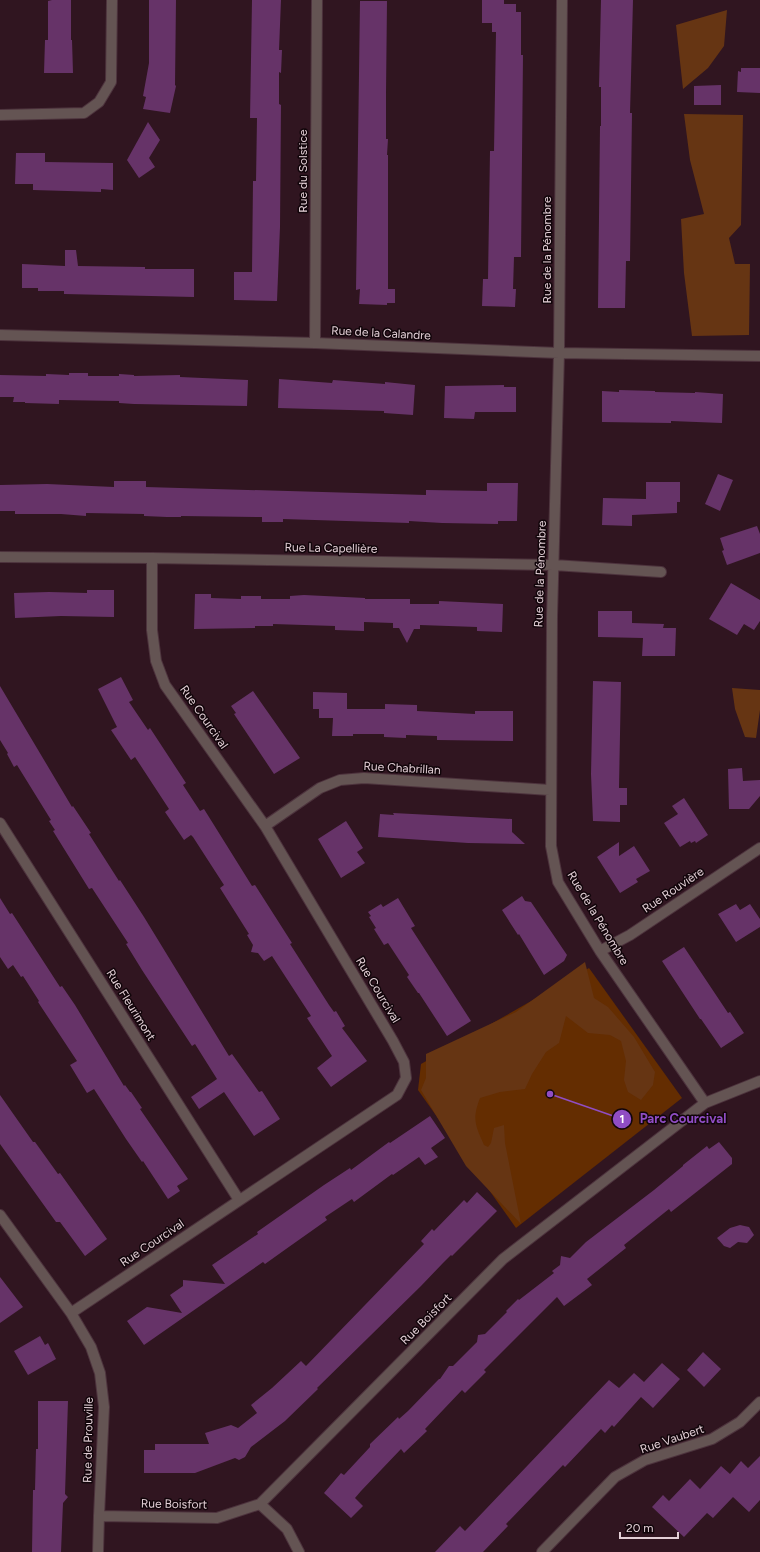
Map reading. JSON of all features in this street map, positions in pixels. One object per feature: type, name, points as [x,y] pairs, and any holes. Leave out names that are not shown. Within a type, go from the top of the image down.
[{"type":"street","points":[[0,115],[84,113],[99,102],[111,82],[112,0]]},
{"type":"street","name":"Rue du Solstice","points":[[315,343],[317,0]]},
{"type":"street","name":"Rue de la Pénombre","points":[[562,0],[559,354],[552,617],[550,790],[551,846],[558,882],[600,951],[705,1103]]},
{"type":"street","name":"Rue de la Calandre","points":[[0,335],[315,343],[559,354],[760,356]]},
{"type":"street","name":"Rue La Capellière","points":[[0,557],[554,565],[661,572]]},
{"type":"street","name":"Rue Courcival","points":[[72,1313],[397,1095],[406,1078],[404,1062],[393,1041],[265,826],[165,685],[156,661],[152,630],[152,558]]},
{"type":"street","name":"Rue Chabrillan","points":[[265,826],[320,788],[340,780],[364,778],[550,790]]},
{"type":"street","name":"Rue Fleurimont","points":[[0,823],[239,1200]]},
{"type":"street","name":"Rue Rouvière","points":[[600,951],[630,935],[760,848]]},
{"type":"street","name":"Rue Boisfort","points":[[99,1516],[217,1518],[260,1504],[503,1259],[705,1103],[760,1081]]},
{"type":"street","name":"Rue de Prouville","points":[[0,1215],[72,1313],[91,1347],[100,1373],[104,1407],[98,1552]]},
{"type":"street","name":"Rue Vaubert","points":[[542,1552],[615,1477],[645,1460],[712,1439],[740,1422],[760,1402]]},
{"type":"street","points":[[260,1504],[287,1529],[299,1552]]},
{"type":"shaded area","points":[[727,10],[724,46],[708,68],[683,89],[676,25]]},
{"type":"shaded area","points":[[684,114],[743,115],[741,225],[729,238],[735,264],[750,264],[749,335],[692,336],[684,273],[681,219],[704,214],[690,160]]},
{"type":"shaded area","points":[[732,688],[760,690],[760,710],[756,738],[745,737],[735,709]]},
{"type":"shaded area","points":[[585,962],[594,998],[608,1007],[634,1037],[655,1072],[653,1085],[641,1100],[628,1092],[624,1080],[626,1061],[621,1041],[610,1035],[588,1033],[566,1016],[559,1043],[546,1052],[532,1074],[525,1089],[500,1092],[480,1098],[475,1117],[478,1132],[484,1145],[488,1147],[491,1143],[494,1128],[504,1125],[505,1143],[521,1224],[466,1166],[421,1090],[426,1078],[426,1054],[516,1012]]},
{"type":"shaded area","points":[[589,968],[682,1098],[516,1228],[418,1090],[421,1064]]},
{"type":"building","points":[[71,0],[73,73],[44,73],[45,40],[48,40],[48,1]]},
{"type":"building","points":[[149,0],[176,0],[176,86],[170,113],[143,109],[146,97],[143,96],[149,63]]},
{"type":"building","points":[[252,0],[281,0],[279,50],[282,50],[281,73],[279,72],[279,104],[281,105],[280,227],[277,301],[234,300],[234,272],[252,272],[253,181],[256,181],[257,118],[250,118]]},
{"type":"building","points":[[482,0],[504,0],[504,4],[516,4],[516,12],[521,12],[521,55],[523,55],[521,257],[514,257],[513,289],[516,289],[515,307],[482,306],[483,279],[488,279],[490,151],[494,151],[496,32],[492,32],[492,23],[482,23]]},
{"type":"building","points":[[601,0],[633,0],[630,113],[632,113],[630,261],[626,261],[625,308],[598,308],[601,126],[601,87],[599,87]]},
{"type":"building","points":[[360,1],[387,1],[386,139],[388,139],[388,289],[395,289],[395,303],[387,303],[387,305],[359,304],[360,289],[356,290]]},
{"type":"building","points":[[741,68],[760,68],[760,93],[737,92],[738,71],[741,72]]},
{"type":"building","points":[[721,85],[721,105],[694,105],[694,86]]},
{"type":"building","points":[[148,122],[160,140],[149,158],[155,167],[139,178],[127,160]]},
{"type":"building","points":[[16,153],[45,153],[45,162],[113,163],[113,190],[101,189],[101,192],[33,190],[33,184],[15,184]]},
{"type":"building","points":[[65,250],[76,250],[78,266],[145,267],[145,269],[194,269],[194,297],[64,294],[64,291],[38,291],[38,288],[22,288],[22,264],[65,266]]},
{"type":"building","points":[[69,373],[88,373],[88,376],[119,376],[119,374],[134,376],[180,375],[180,377],[248,380],[247,406],[134,404],[119,403],[119,401],[59,400],[59,404],[25,403],[13,402],[14,397],[0,397],[0,375],[46,376],[46,374],[69,375]]},
{"type":"building","points":[[279,379],[332,383],[333,380],[385,384],[385,382],[415,385],[413,415],[384,413],[384,411],[278,408]]},
{"type":"building","points":[[504,385],[504,387],[516,387],[516,412],[475,412],[474,419],[444,418],[445,386]]},
{"type":"building","points":[[619,390],[723,394],[722,423],[671,421],[671,423],[602,422],[602,391],[619,392]]},
{"type":"building","points":[[718,474],[733,480],[720,511],[705,504]]},
{"type":"building","points":[[114,481],[146,481],[146,487],[426,495],[426,490],[487,491],[487,483],[518,483],[517,521],[498,521],[498,524],[283,519],[283,522],[262,522],[262,517],[167,517],[144,516],[144,514],[86,513],[86,516],[61,514],[15,514],[15,511],[0,511],[0,485],[47,484],[114,487]]},
{"type":"building","points":[[646,482],[680,482],[680,502],[677,502],[677,513],[632,515],[632,526],[602,525],[603,498],[646,499]]},
{"type":"building","points":[[757,526],[760,534],[760,553],[727,565],[722,551],[724,550],[720,538]]},
{"type":"building","points":[[731,583],[760,600],[760,621],[754,630],[744,624],[737,635],[709,619]]},
{"type":"building","points":[[87,590],[114,590],[114,617],[61,616],[15,618],[14,593],[87,593]]},
{"type":"building","points":[[195,594],[211,594],[211,598],[241,599],[241,596],[261,596],[261,599],[290,599],[290,596],[304,595],[365,599],[410,599],[410,604],[439,604],[439,601],[503,604],[502,632],[477,631],[477,627],[420,625],[420,629],[414,629],[407,643],[399,628],[393,628],[393,623],[364,622],[364,631],[335,630],[335,626],[273,624],[273,626],[255,626],[255,628],[194,629]]},
{"type":"building","points":[[598,611],[632,611],[632,623],[664,624],[663,628],[676,628],[675,656],[642,656],[643,638],[598,637]]},
{"type":"building","points":[[121,677],[133,700],[129,702],[148,730],[150,728],[186,783],[183,785],[200,811],[204,809],[252,886],[255,885],[329,1005],[334,1012],[336,1011],[345,1026],[342,1028],[367,1061],[331,1087],[317,1068],[332,1056],[307,1018],[311,1016],[272,956],[264,961],[258,953],[251,952],[253,945],[247,935],[249,934],[220,888],[224,885],[193,837],[191,835],[184,840],[165,812],[169,809],[135,757],[131,760],[111,730],[117,727],[98,689]]},
{"type":"building","points":[[593,681],[621,682],[619,788],[627,788],[627,805],[620,805],[620,822],[593,821],[591,774]]},
{"type":"building","points":[[0,686],[72,807],[73,806],[91,833],[89,834],[144,917],[229,1056],[232,1054],[259,1092],[262,1091],[280,1119],[254,1136],[224,1092],[199,1109],[191,1097],[217,1079],[195,1044],[192,1046],[142,970],[126,944],[128,943],[92,888],[89,889],[53,831],[55,830],[49,821],[51,820],[17,765],[14,767],[0,740]]},
{"type":"building","points":[[253,691],[300,758],[274,774],[234,714],[236,713],[231,706]]},
{"type":"building","points":[[313,692],[347,693],[347,709],[385,709],[385,704],[417,705],[417,711],[475,714],[475,711],[513,711],[513,741],[437,740],[437,736],[406,735],[406,738],[384,737],[384,734],[332,736],[333,718],[319,718],[319,709],[313,709]]},
{"type":"building","points":[[742,768],[743,781],[760,780],[760,796],[749,809],[729,809],[728,769]]},
{"type":"building","points":[[684,798],[708,835],[696,843],[695,841],[691,843],[690,841],[680,847],[664,823],[678,814],[672,806]]},
{"type":"building","points":[[393,813],[512,819],[512,832],[525,844],[468,843],[378,837],[380,814],[394,815]]},
{"type":"building","points":[[346,821],[363,848],[357,852],[365,863],[341,878],[318,839]]},
{"type":"building","points":[[619,842],[619,856],[634,846],[650,871],[636,879],[638,882],[620,893],[597,857]]},
{"type":"building","points":[[522,896],[525,901],[531,902],[567,955],[564,961],[544,975],[519,934],[518,935],[502,910]]},
{"type":"building","points":[[0,898],[10,914],[12,913],[60,987],[62,986],[75,1005],[124,1086],[125,1085],[131,1092],[142,1108],[140,1109],[188,1179],[177,1186],[180,1191],[168,1199],[143,1161],[142,1162],[126,1139],[94,1089],[87,1093],[70,1065],[77,1061],[38,1002],[39,1001],[23,976],[21,977],[13,965],[8,969],[0,957]]},
{"type":"building","points":[[398,898],[415,926],[411,928],[471,1021],[447,1036],[407,977],[409,975],[388,943],[384,945],[374,929],[376,928],[369,917],[371,916],[368,912],[381,904],[383,907]]},
{"type":"building","points":[[736,904],[740,910],[750,904],[760,919],[760,927],[736,942],[718,914]]},
{"type":"building","points":[[684,947],[728,1013],[730,1012],[744,1033],[721,1048],[662,961]]},
{"type":"building","points":[[0,1095],[33,1142],[35,1142],[58,1174],[60,1173],[107,1239],[85,1256],[60,1222],[56,1222],[0,1144]]},
{"type":"building","points":[[430,1116],[445,1138],[431,1148],[438,1157],[425,1165],[419,1157],[393,1175],[392,1174],[354,1202],[352,1199],[325,1217],[327,1220],[265,1264],[263,1262],[144,1345],[127,1321],[147,1307],[182,1313],[170,1295],[183,1286],[183,1280],[225,1284],[212,1265],[258,1234],[257,1232],[324,1185],[350,1168],[351,1170],[389,1142],[390,1143]]},
{"type":"building","points":[[719,1142],[732,1158],[732,1164],[671,1212],[669,1209],[624,1245],[626,1248],[587,1279],[592,1285],[564,1306],[557,1297],[484,1370],[486,1372],[465,1393],[462,1390],[425,1429],[427,1431],[404,1453],[401,1449],[361,1491],[355,1498],[363,1506],[351,1518],[324,1493],[341,1473],[344,1475],[370,1447],[370,1444],[398,1417],[399,1419],[408,1411],[440,1379],[449,1366],[453,1366],[477,1342],[478,1335],[485,1334],[518,1299],[519,1300],[554,1273],[552,1271],[560,1265],[561,1256],[570,1258],[586,1242],[654,1190],[707,1146],[709,1149]]},
{"type":"building","points":[[477,1192],[497,1211],[285,1421],[251,1447],[245,1457],[239,1460],[235,1458],[195,1473],[144,1473],[144,1450],[155,1450],[155,1444],[209,1444],[205,1433],[231,1425],[238,1428],[257,1413],[251,1405],[301,1361],[306,1366],[424,1244],[421,1241],[432,1229],[434,1231],[464,1200],[467,1203]]},
{"type":"building","points":[[740,1225],[749,1227],[754,1235],[747,1243],[738,1242],[730,1248],[724,1246],[717,1238],[730,1228]]},
{"type":"building","points":[[0,1277],[23,1307],[0,1323]]},
{"type":"building","points":[[40,1336],[45,1345],[48,1343],[56,1359],[28,1375],[14,1351]]},
{"type":"building","points":[[703,1352],[721,1369],[704,1387],[687,1370]]},
{"type":"building","points":[[662,1363],[680,1379],[653,1408],[641,1397],[614,1427],[612,1425],[605,1433],[601,1429],[565,1467],[563,1465],[506,1524],[508,1526],[483,1552],[435,1552],[460,1526],[465,1531],[609,1380],[619,1388],[634,1373],[644,1382]]},
{"type":"building","points":[[38,1401],[68,1401],[65,1494],[68,1497],[63,1503],[61,1552],[32,1552],[33,1490],[35,1490],[36,1449],[38,1449]]},
{"type":"building","points":[[760,1456],[760,1500],[749,1512],[733,1497],[713,1518],[707,1513],[684,1537],[652,1507],[663,1495],[669,1501],[690,1479],[700,1489],[721,1466],[730,1474],[741,1461],[748,1468]]},
{"type":"place","name":"Parc Courcival","points":[[550,1094]]}]
